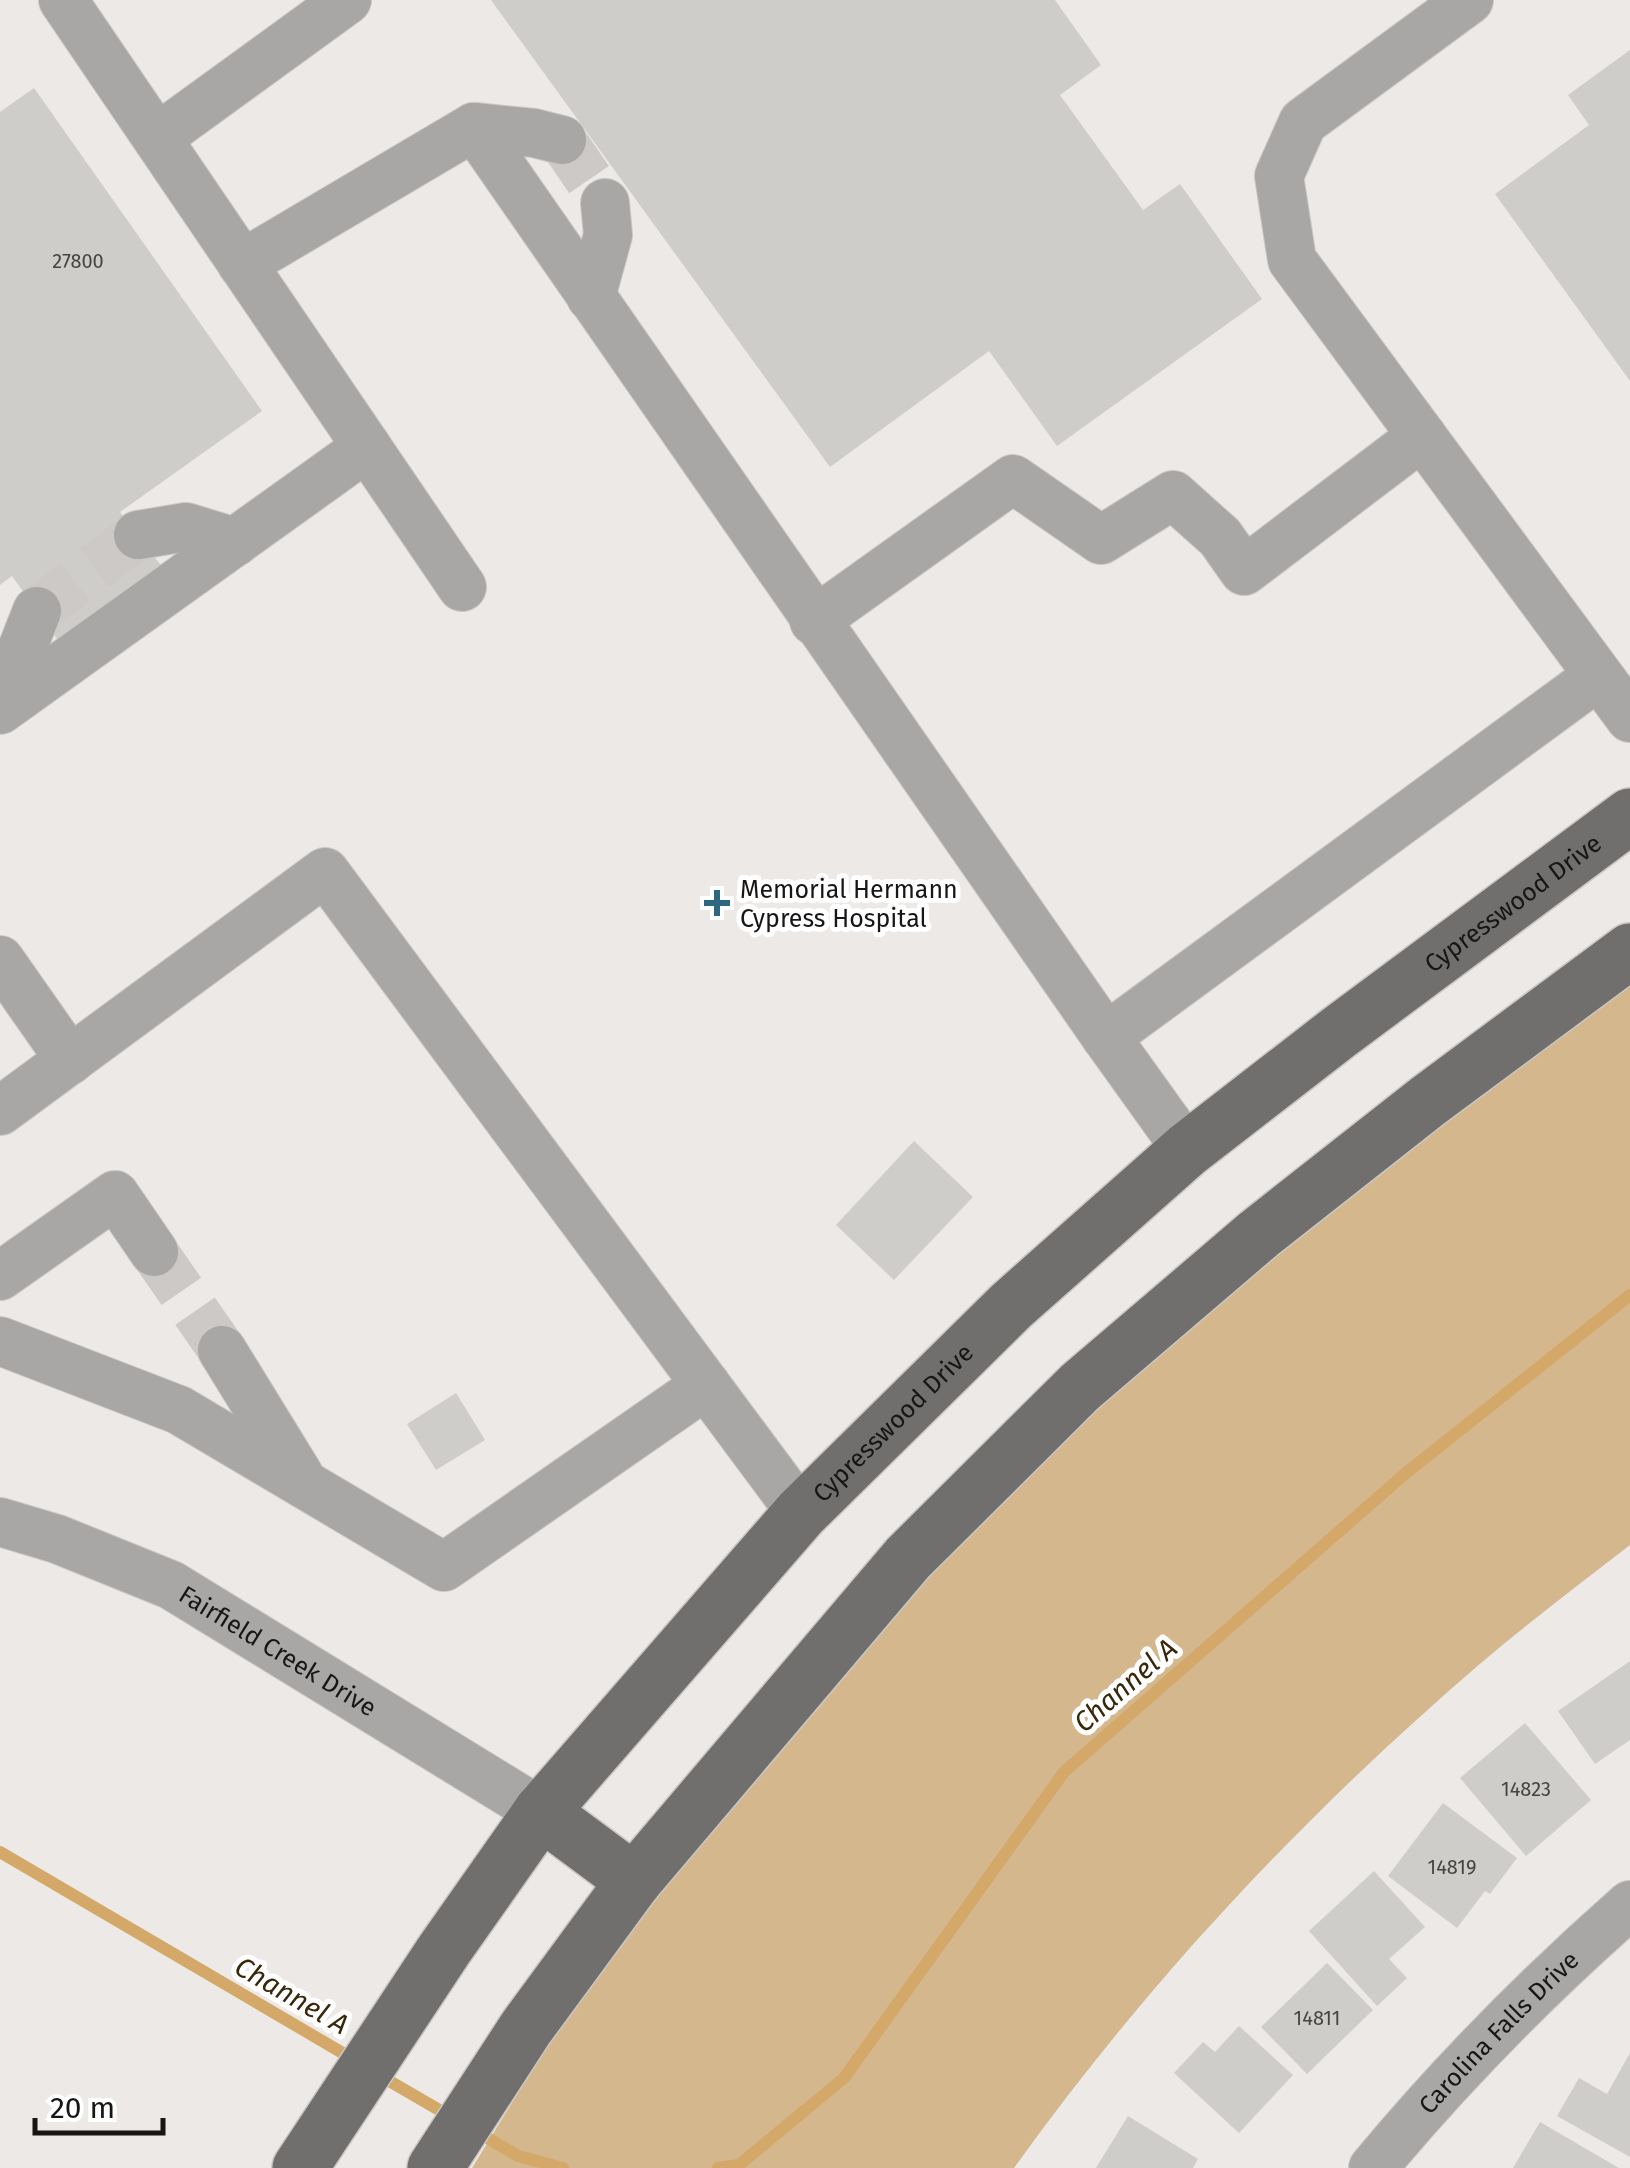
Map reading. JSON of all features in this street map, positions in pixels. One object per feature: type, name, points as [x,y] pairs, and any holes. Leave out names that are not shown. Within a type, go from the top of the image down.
[{"type":"main road","name":"Cypresswood Drive","points":[[300,2168],[444,1950],[542,1812],[801,1514],[1011,1306],[1187,1150],[1338,1032],[1630,816]]},
{"type":"main road","points":[[436,2168],[526,2028],[634,1881],[908,1558],[1080,1387],[1259,1234],[1428,1101],[1630,951]]},
{"type":"main road","points":[[542,1812],[634,1881]]},
{"type":"street","points":[[63,0],[462,587]]},
{"type":"street","points":[[158,138],[347,0]]},
{"type":"street","points":[[1469,0],[1303,122],[1279,176],[1292,260],[1630,718]]},
{"type":"street","points":[[242,264],[474,127],[562,140]]},
{"type":"street","points":[[474,127],[814,621],[1187,1150]]},
{"type":"street","points":[[591,297],[608,234],[605,203]]},
{"type":"street","points":[[814,621],[1013,479],[1101,540],[1173,495],[1220,536],[1244,571],[1422,436]]},
{"type":"street","points":[[9,703],[367,447]]},
{"type":"street","points":[[138,535],[186,527],[235,542]]},
{"type":"street","points":[[9,703],[36,611]]},
{"type":"street","points":[[1106,1036],[1598,676]]},
{"type":"street","points":[[0,1110],[325,872],[801,1514]]},
{"type":"street","points":[[0,960],[70,1060]]},
{"type":"street","points":[[0,1276],[114,1195],[154,1252]]},
{"type":"street","points":[[0,1341],[179,1410],[444,1567],[706,1385]]},
{"type":"street","points":[[222,1350],[304,1482]]},
{"type":"street","name":"Fairfield Creek Drive","points":[[0,1522],[57,1539],[171,1585],[542,1812]]},
{"type":"street","name":"Carolina Falls Drive","points":[[1373,2168],[1479,2050],[1630,1906]]},
{"type":"shaded area","points":[[1630,983],[1630,1545],[1481,1663],[1292,1839],[1119,2031],[1014,2168],[472,2168],[581,1990],[897,1601],[1183,1328],[1483,1092]]},
{"type":"building","points":[[491,0],[1055,0],[1101,65],[1060,95],[1143,210],[1180,184],[1262,299],[1057,446],[989,351],[830,467]]},
{"type":"building","points":[[1630,50],[1630,381],[1495,194],[1589,125],[1568,95]]},
{"type":"building","points":[[34,88],[262,411],[120,512],[166,572],[63,647],[12,576],[0,585],[0,112]]},
{"type":"building","points":[[914,1141],[973,1197],[894,1280],[836,1225]]},
{"type":"building","points":[[456,1393],[485,1440],[436,1470],[407,1424]]},
{"type":"building","points":[[1630,1661],[1630,1740],[1595,1764],[1558,1711]]},
{"type":"building","points":[[1525,1723],[1591,1800],[1526,1856],[1460,1778]]},
{"type":"building","points":[[1443,1803],[1517,1858],[1457,1928],[1388,1876]]},
{"type":"building","points":[[1374,1871],[1425,1927],[1389,1959],[1407,1978],[1377,2006],[1309,1931]]},
{"type":"building","points":[[1327,1963],[1373,2010],[1307,2074],[1261,2027]]},
{"type":"building","points":[[1239,2026],[1293,2075],[1239,2133],[1174,2073],[1203,2042],[1215,2052]]},
{"type":"building","points":[[1630,2053],[1630,2157],[1557,2116],[1579,2078],[1607,2094]]},
{"type":"building","points":[[1128,2116],[1198,2159],[1193,2168],[1096,2168]]},
{"type":"building","points":[[1540,2122],[1619,2168],[1513,2168]]},
{"type":"waterway","name":"Channel A","points":[[718,2168],[739,2165],[844,2078],[1064,1772],[1406,1473],[1630,1295]]},
{"type":"waterway","name":"Channel A","points":[[0,1852],[358,2062]]},
{"type":"waterway","name":"Channel A","points":[[379,2075],[453,2118]]},
{"type":"waterway","name":"Channel A","points":[[474,2130],[518,2156],[563,2168]]},
{"type":"tunnel","points":[[562,140],[605,203]]},
{"type":"tunnel","points":[[37,611],[138,535]]},
{"type":"tunnel","points":[[154,1252],[222,1350]]},
{"type":"place","name":"Memorial Hermann Cypress Hospital","points":[[717,903]]}]
